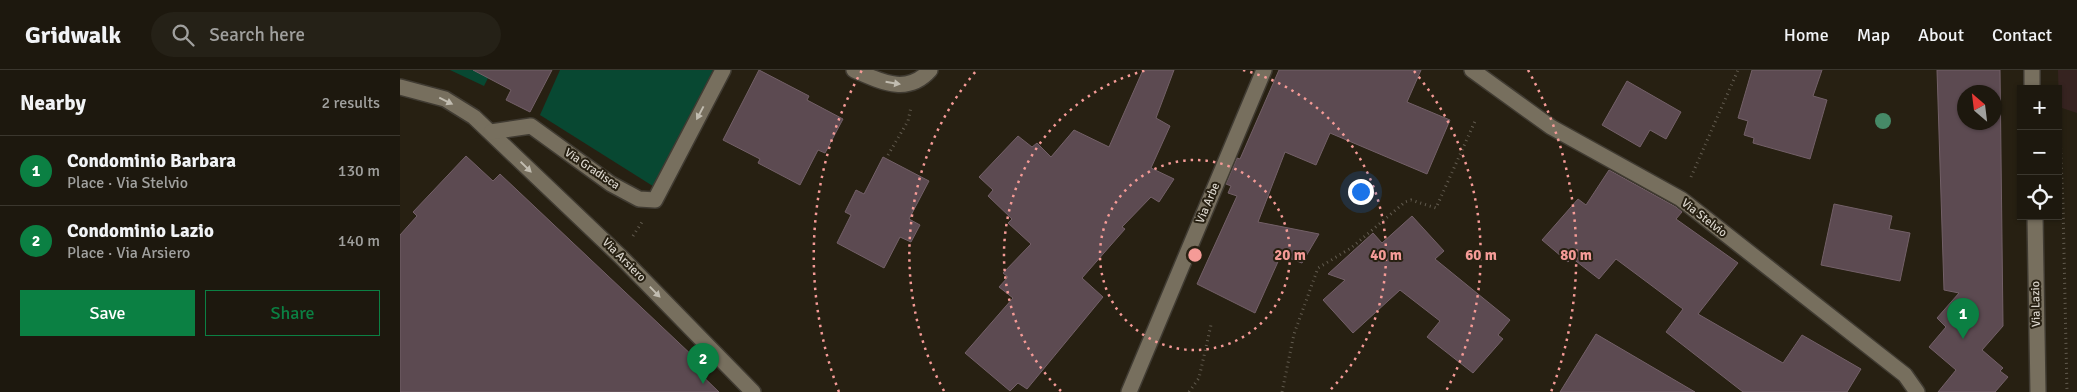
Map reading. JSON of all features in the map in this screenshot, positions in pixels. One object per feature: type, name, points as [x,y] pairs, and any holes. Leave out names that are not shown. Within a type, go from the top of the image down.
[{"type":"street","points":[[655,200],[723,70]]},
{"type":"street","points":[[854,70],[886,83],[907,84],[922,79],[930,70]]},
{"type":"street","name":"Via Arbe","points":[[1129,392],[1264,70]]},
{"type":"street","name":"Via Stelvio","points":[[1472,70],[1550,126],[1681,199],[1905,375],[1917,392]]},
{"type":"street","points":[[2032,70],[2032,85]]},
{"type":"street","points":[[400,87],[445,99],[474,117],[491,132]]},
{"type":"street","name":"Via Gradisca","points":[[491,132],[531,126],[610,184],[639,199],[655,200]]},
{"type":"street","name":"Via Arsiero","points":[[491,132],[621,257],[753,392]]},
{"type":"street","name":"Via Lazio","points":[[2034,220],[2038,392]]},
{"type":"path","points":[[1681,199],[1738,70]]},
{"type":"path","points":[[888,155],[908,121],[912,104],[907,84]]},
{"type":"path","points":[[1282,392],[1294,334],[1318,268],[1352,248],[1406,202],[1411,200],[1436,208],[1476,119]]},
{"type":"path","points":[[2060,130],[2067,392]]},
{"type":"path","points":[[621,257],[655,200]]},
{"type":"path","points":[[1189,392],[1199,378],[1211,325]]},
{"type":"shaded area","points":[[2058,70],[2077,70],[2077,113],[2062,108],[2062,85],[2058,85]]},
{"type":"green space","points":[[450,70],[492,70],[484,86]]},
{"type":"green space","points":[[560,70],[713,70],[656,188],[540,115]]},
{"type":"building","points":[[473,70],[552,70],[530,112],[506,100],[511,90]]},
{"type":"building","points":[[759,70],[809,96],[807,100],[843,119],[825,153],[818,150],[800,185],[758,163],[760,159],[723,140]]},
{"type":"building","points":[[1143,70],[1174,70],[1156,118],[1170,126],[1151,168],[1174,179],[1159,202],[1151,197],[1122,227],[1125,229],[1082,278],[1103,297],[1027,389],[1018,383],[1010,391],[965,353],[1013,298],[999,287],[1008,277],[1003,273],[1031,244],[1008,223],[1012,219],[988,196],[993,190],[979,177],[1018,136],[1032,147],[1037,143],[1051,157],[1074,130],[1109,147]]},
{"type":"building","points":[[1279,70],[1421,70],[1407,102],[1450,120],[1427,174],[1330,133],[1316,165],[1285,152],[1258,222],[1319,234],[1302,263],[1281,255],[1255,313],[1197,284],[1237,196],[1228,193],[1231,186],[1226,184],[1237,158],[1240,159]]},
{"type":"building","points":[[1752,70],[1822,70],[1813,96],[1827,100],[1810,159],[1753,143],[1754,138],[1744,135],[1748,121],[1738,118]]},
{"type":"building","points":[[1937,70],[2000,70],[2000,85],[1957,85],[1957,130],[2001,130],[2003,326],[1982,350],[2003,368],[2000,371],[2008,377],[1995,392],[1938,392],[1956,370],[1929,347],[1946,327],[1937,318],[1959,293],[1944,290]]},
{"type":"building","points":[[1627,81],[1681,112],[1666,139],[1650,130],[1640,147],[1602,125]]},
{"type":"building","points":[[466,156],[493,181],[500,174],[696,359],[691,365],[719,392],[400,392],[400,235],[417,216],[413,212]]},
{"type":"building","points":[[883,157],[929,181],[909,219],[920,225],[911,242],[900,237],[884,268],[837,243],[851,215],[845,212],[856,190],[864,194]]},
{"type":"building","points":[[1609,170],[1676,207],[1682,212],[1676,219],[1738,263],[1698,314],[1783,363],[1802,335],[1861,369],[1847,392],[1743,392],[1666,332],[1683,309],[1616,259],[1599,279],[1572,258],[1568,262],[1542,240],[1578,199],[1586,205]]},
{"type":"building","points":[[1834,204],[1892,216],[1889,229],[1910,233],[1900,281],[1821,265]]},
{"type":"building","points":[[1412,216],[1444,251],[1435,259],[1510,320],[1498,335],[1503,339],[1473,373],[1427,337],[1440,321],[1400,290],[1353,333],[1323,300],[1345,280],[1328,274],[1373,233],[1382,243]]},
{"type":"building","points":[[1596,334],[1654,368],[1695,392],[1560,392]]},
{"type":"place","name":"Condominio Barbara","points":[[1963,339]]},
{"type":"place","name":"Condominio Lazio","points":[[703,384]]}]
